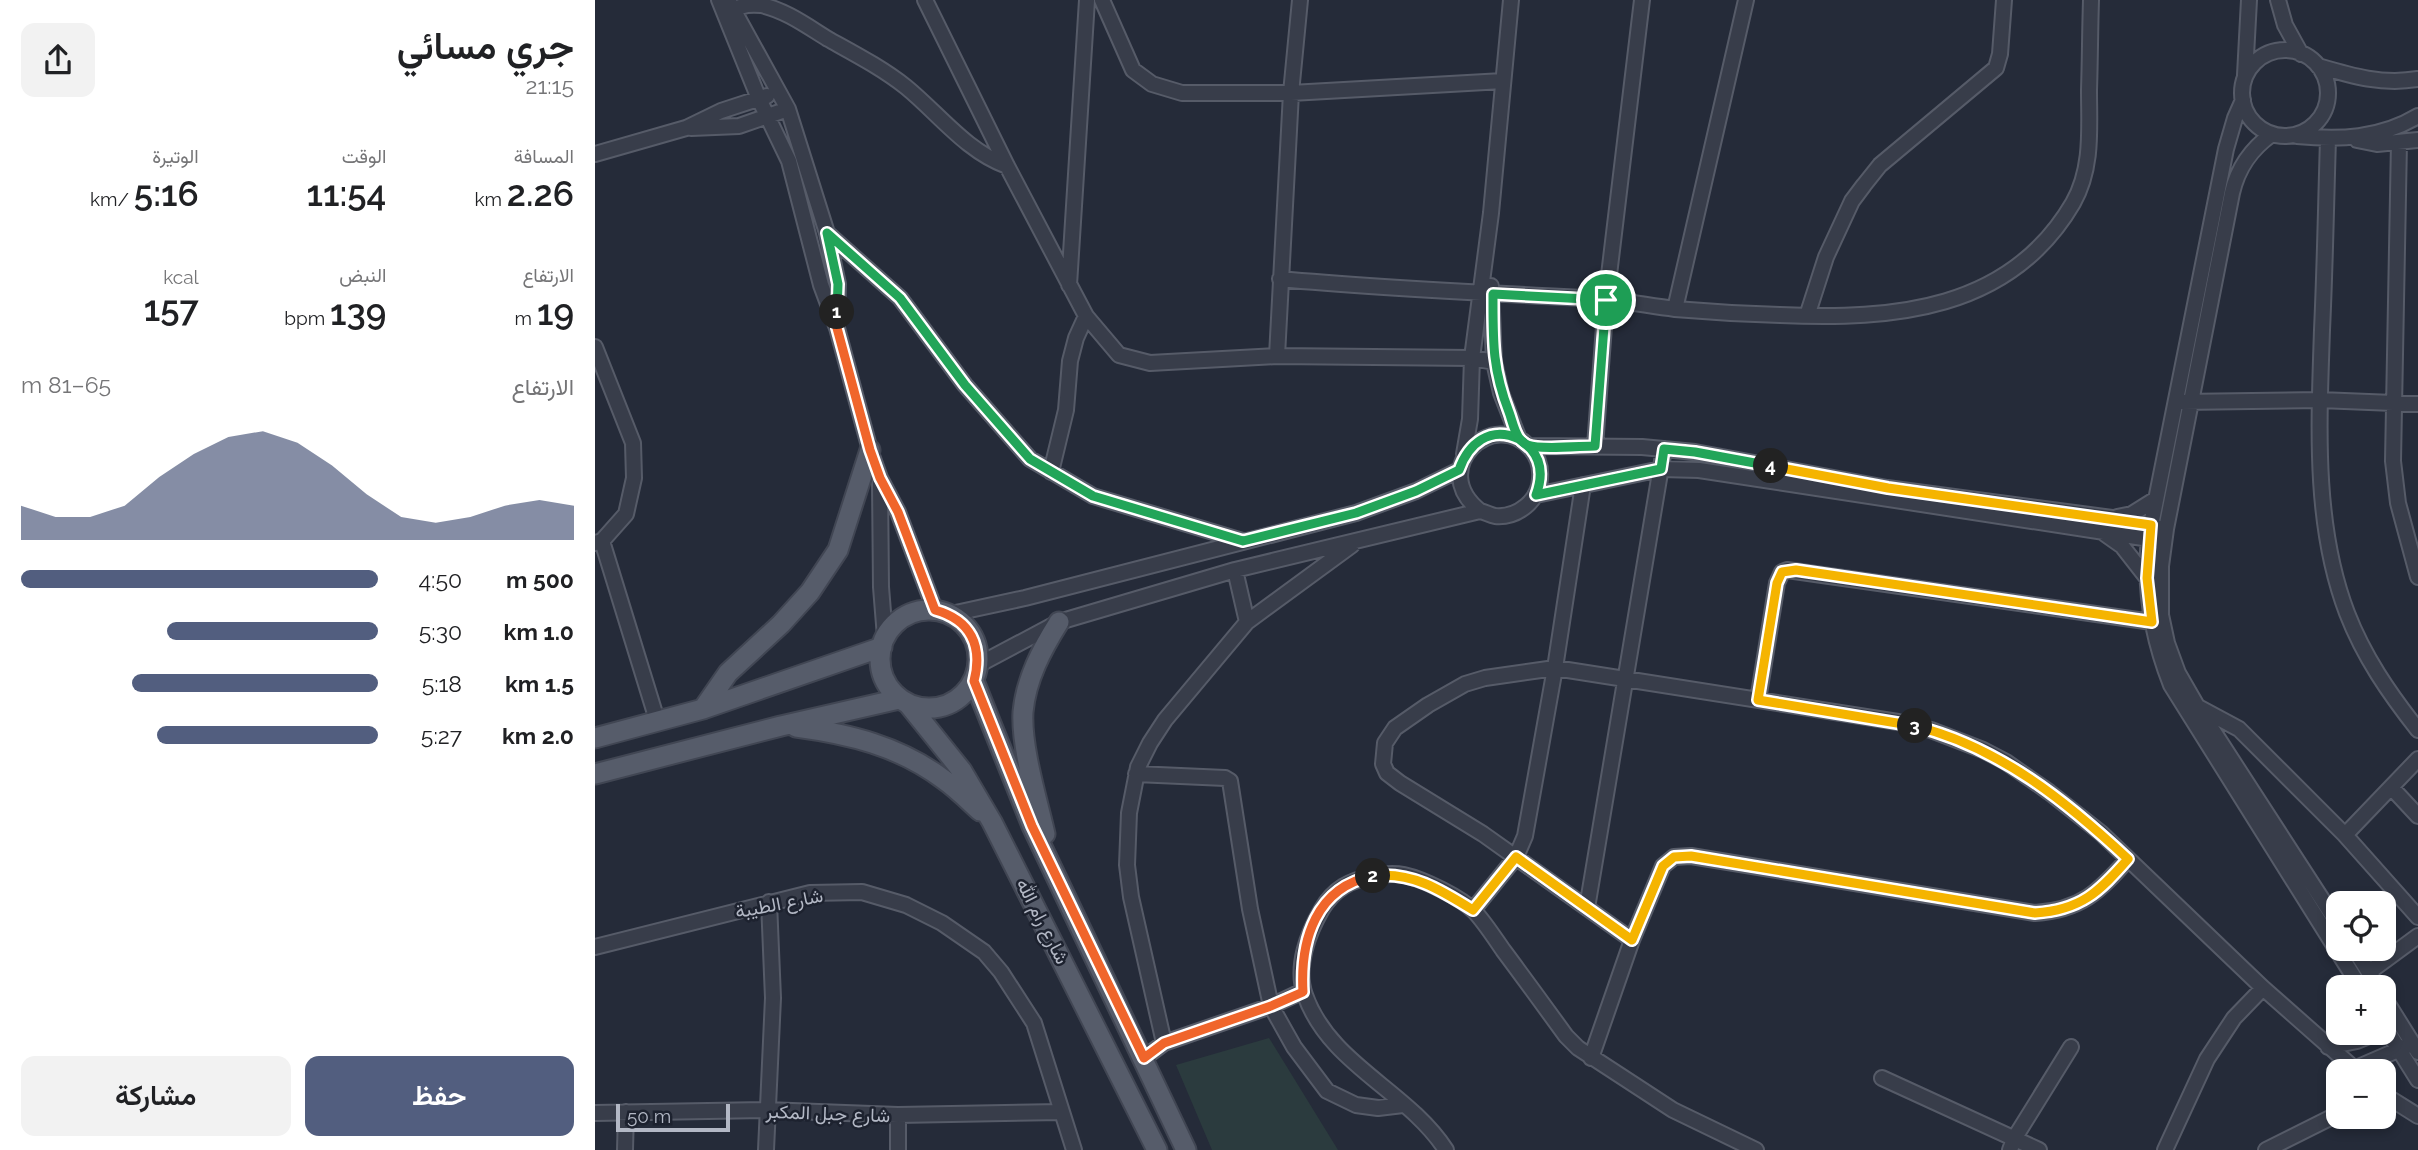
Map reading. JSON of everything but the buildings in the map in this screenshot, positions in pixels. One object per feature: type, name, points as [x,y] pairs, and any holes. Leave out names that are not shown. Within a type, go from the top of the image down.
[{"type":"main road","points":[[703,709],[728,673],[781,624],[810,592],[838,550],[870,450]]},
{"type":"main road","points":[[595,738],[703,709],[883,642],[894,626],[917,612],[943,612],[965,627],[973,639],[976,673],[966,692],[944,705],[928,707],[904,702],[781,726],[595,774]]},
{"type":"main road","points":[[1053,873],[1024,735],[1023,711],[1038,658],[1059,622]]},
{"type":"main road","points":[[883,642],[884,676],[889,688],[904,702]]},
{"type":"main road","name":"شارع رام الله","points":[[976,673],[1032,826],[1186,1150]]},
{"type":"main road","name":"شارع رام الله","points":[[904,702],[962,771],[992,822],[1157,1150]]},
{"type":"main road","points":[[781,726],[839,732],[878,744],[919,763],[945,780],[992,822]]},
{"type":"street","points":[[719,0],[759,99],[789,161],[821,285],[837,328],[880,478],[943,612],[1025,598],[1356,513],[1416,491],[1459,470]]},
{"type":"street","points":[[925,0],[1069,285],[1086,316],[1119,355],[1150,363],[1277,356],[1472,358],[1494,362]]},
{"type":"street","points":[[1069,285],[1087,0]]},
{"type":"street","points":[[1102,0],[1133,70],[1152,84],[1182,93],[1291,93],[1503,81]]},
{"type":"street","points":[[1277,356],[1291,93],[1300,0]]},
{"type":"street","points":[[1486,293],[1472,358],[1469,419],[1459,470],[1463,494],[1480,511],[1495,516],[1511,515],[1525,507],[1536,495],[1541,469],[1537,457],[1524,443],[1501,393],[1494,362],[1486,293],[1486,253],[1511,0]]},
{"type":"street","points":[[1595,446],[1606,300],[1642,0]]},
{"type":"street","points":[[1675,309],[1746,0]]},
{"type":"street","points":[[1807,316],[1826,257],[1852,201],[1864,185],[1880,165],[1996,68],[2000,54],[2004,0]]},
{"type":"street","points":[[1280,279],[1606,300],[1675,309],[1807,316],[1861,315],[1946,303],[2002,278],[2038,250],[2073,202],[2083,181],[2089,153],[2091,0]]},
{"type":"street","points":[[2249,0],[2243,100],[2226,149],[2156,499],[2161,615],[2178,673],[2326,905]]},
{"type":"street","points":[[2278,0],[2285,25],[2301,54],[2318,66],[2369,80],[2418,79]]},
{"type":"street","points":[[837,328],[838,284],[827,233],[788,109],[732,5],[769,7],[881,68],[931,108],[976,150],[1007,166]]},
{"type":"street","points":[[2244,80],[2263,57],[2282,51],[2301,54]]},
{"type":"street","points":[[2292,135],[2310,128],[2327,104],[2327,83],[2318,66]]},
{"type":"street","points":[[595,154],[686,128],[721,111],[778,91]]},
{"type":"street","points":[[2243,100],[2250,117],[2263,130],[2272,134],[2328,139],[2352,138],[2381,132],[2418,116]]},
{"type":"street","points":[[686,128],[739,126],[788,109]]},
{"type":"street","points":[[2272,134],[2252,150],[2235,182],[2190,402],[2147,578],[2158,650],[2171,685],[2352,975]]},
{"type":"street","points":[[2352,138],[2369,144],[2418,140]]},
{"type":"street","points":[[2328,139],[2320,400],[2320,450],[2327,527],[2334,570],[2346,610],[2376,673],[2418,730]]},
{"type":"street","points":[[2399,142],[2393,461],[2398,503],[2418,578]]},
{"type":"street","points":[[827,233],[900,298],[965,385],[1030,459],[1093,496],[1243,541]]},
{"type":"street","points":[[1051,472],[1066,410],[1070,361],[1086,316]]},
{"type":"street","points":[[596,350],[633,443],[634,478],[626,514],[599,542],[657,720]]},
{"type":"street","points":[[2174,402],[2320,400],[2418,404]]},
{"type":"street","points":[[1464,455],[1474,443],[1488,436],[1504,435],[1524,443],[1695,452],[1888,488],[2112,518],[2157,534]]},
{"type":"street","points":[[1587,908],[1664,449]]},
{"type":"street","points":[[1536,495],[1661,469],[1699,470],[2098,530],[2157,534]]},
{"type":"street","points":[[880,478],[883,642]]},
{"type":"street","points":[[1473,910],[1516,857],[1525,836],[1555,668],[1583,485]]},
{"type":"street","points":[[2112,518],[2132,514],[2156,499]]},
{"type":"street","points":[[976,673],[1059,622],[1235,569],[1480,511]]},
{"type":"street","points":[[2098,530],[2122,546],[2147,578]]},
{"type":"street","points":[[1164,1043],[1131,897],[1127,864],[1129,813],[1136,774],[1150,743],[1165,720],[1247,622],[1359,540]]},
{"type":"street","points":[[1235,569],[1247,622]]},
{"type":"street","points":[[1758,700],[1777,583],[1782,572],[1787,570],[2152,622]]},
{"type":"street","points":[[1632,940],[1473,827],[1387,773],[1382,755],[1385,743],[1395,728],[1465,684],[1485,678],[1555,668],[1898,722],[1931,730],[2006,762],[2101,833],[2263,988],[2343,1059]]},
{"type":"street","points":[[2197,706],[2239,729],[2345,835],[2418,917]]},
{"type":"street","points":[[2345,835],[2418,759]]},
{"type":"street","points":[[1136,774],[1224,778],[1230,781],[1250,909],[1271,1006],[1294,1046],[1327,1091],[1356,1105],[1378,1108],[1403,1105]]},
{"type":"street","points":[[2391,787],[2418,816]]},
{"type":"street","points":[[1591,1058],[1632,940],[1663,866],[1674,857],[1691,856],[2035,913],[2056,912],[2085,900],[2103,887],[2128,859]]},
{"type":"street","points":[[1446,1150],[1403,1105],[1338,1048],[1311,1010],[1303,992],[1303,962],[1308,936],[1327,901],[1342,886],[1358,879],[1376,875],[1406,876],[1446,893],[1473,910],[1566,1036],[1591,1058],[1732,1145],[1756,1150]]},
{"type":"street","name":"شارع الطيبة","points":[[595,947],[810,892],[862,892],[906,905],[942,923],[985,952],[1001,972],[1034,1023],[1074,1150]]},
{"type":"street","points":[[766,1150],[773,998],[769,902]]},
{"type":"street","points":[[2369,972],[2418,936]]},
{"type":"street","points":[[2362,961],[2371,975]]},
{"type":"street","points":[[2165,1150],[2207,1059],[2234,1018],[2263,988]]},
{"type":"street","points":[[1144,1058],[1164,1043],[1271,1006],[1303,992]]},
{"type":"street","points":[[2396,1035],[2410,1048],[2418,1080]]},
{"type":"street","points":[[2328,1046],[2334,1045]]},
{"type":"street","points":[[2012,1144],[2071,1047]]},
{"type":"street","points":[[2382,1059],[2410,1048]]},
{"type":"street","points":[[1882,1078],[2012,1144],[2039,1150]]},
{"type":"street","points":[[2396,1102],[2418,1116]]},
{"type":"street","name":"شارع جبل المكبر","points":[[595,1113],[766,1110],[898,1115],[1061,1112]]},
{"type":"street","points":[[625,1150],[626,1112]]},
{"type":"street","points":[[898,1115],[898,1150]]},
{"type":"street","points":[[2266,1150],[2326,1120]]},
{"type":"shaded area","points":[[1269,1038],[1338,1150],[1212,1150],[1176,1065]]},
{"type":"route","points":[[1606,300],[1493,294],[1494,362],[1501,393],[1519,439],[1529,446],[1541,469],[1536,495],[1661,469],[1664,449],[1695,452],[1888,488],[2151,525],[2147,578],[2152,622],[1796,570],[1782,572],[1777,583],[1758,700],[1898,722],[1931,730],[1983,750],[2006,762],[2075,811],[2128,859],[2098,892],[2085,900],[2056,912],[2035,913],[1691,856],[1674,857],[1663,866],[1632,940],[1516,857],[1473,910],[1419,880],[1394,874],[1376,875],[1342,886],[1327,901],[1308,936],[1303,962],[1303,992],[1271,1006],[1164,1043],[1144,1058],[1032,826],[974,681],[978,666],[973,639],[965,627],[950,614],[935,610],[898,512],[880,478],[837,328],[838,284],[827,233],[900,298],[965,385],[1030,459],[1093,496],[1243,541],[1356,513],[1416,491],[1459,470],[1464,455],[1474,443],[1488,436],[1504,435],[1519,439],[1529,446],[1595,446],[1606,300]]}]
